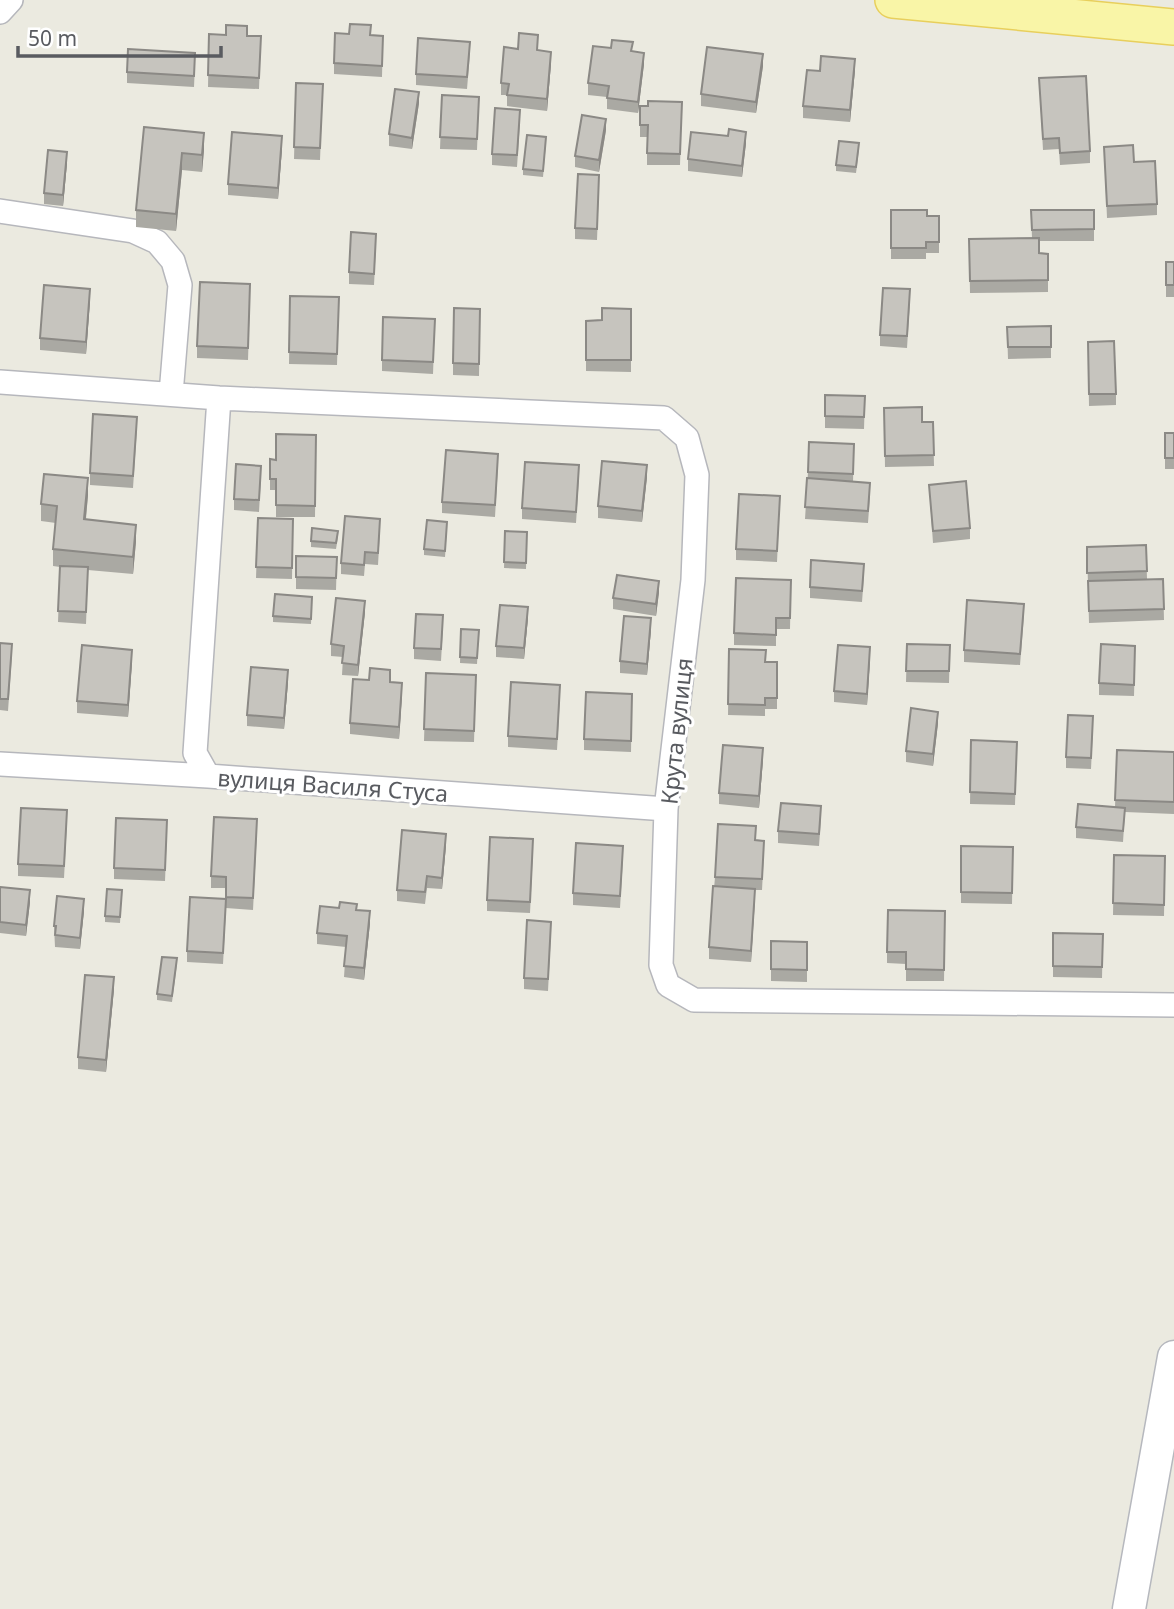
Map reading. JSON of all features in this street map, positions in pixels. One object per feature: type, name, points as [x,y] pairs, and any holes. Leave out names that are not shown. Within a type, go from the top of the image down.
[{"type":"main road","points":[[893,0],[1174,27]]},
{"type":"street","points":[[0,12],[11,0]]},
{"type":"street","points":[[0,211],[133,231],[157,242],[173,261],[180,285],[171,394]]},
{"type":"street","name":"Крута вулиця","points":[[0,382],[219,398],[664,418],[687,438],[697,475],[693,580],[666,809],[661,965],[668,985],[694,1000],[1174,1005]]},
{"type":"street","points":[[208,776],[195,753],[219,398]]},
{"type":"street","points":[[171,774],[195,753]]},
{"type":"street","name":"вулиця Василя Стуса","points":[[0,764],[666,809]]},
{"type":"street","points":[[1129,1609],[1174,1357]]},
{"type":"building","points":[[350,24],[371,25],[370,35],[383,36],[382,66],[334,63],[335,33],[349,34]]},
{"type":"building","points":[[226,25],[247,26],[247,36],[261,36],[259,78],[208,75],[209,34],[226,35]]},
{"type":"building","points":[[519,33],[538,35],[537,50],[551,52],[547,99],[507,95],[509,84],[501,83],[504,47],[518,49]]},
{"type":"building","points":[[418,38],[470,42],[467,77],[416,74]]},
{"type":"building","points":[[612,40],[633,42],[631,51],[644,53],[638,102],[607,98],[609,86],[588,83],[593,46],[611,48]]},
{"type":"building","points":[[707,47],[763,54],[756,102],[701,94]]},
{"type":"building","points":[[128,49],[195,53],[194,76],[127,72]]},
{"type":"building","points":[[821,56],[855,59],[850,110],[803,106],[807,70],[820,71]]},
{"type":"building","points":[[1086,76],[1090,151],[1060,153],[1059,138],[1043,139],[1039,78]]},
{"type":"building","points":[[296,83],[323,84],[320,148],[294,147]]},
{"type":"building","points":[[395,89],[419,92],[412,138],[389,134]]},
{"type":"building","points":[[442,95],[479,97],[477,139],[440,137]]},
{"type":"building","points":[[648,101],[682,102],[680,154],[647,153],[648,125],[640,125],[640,106],[648,106]]},
{"type":"building","points":[[495,108],[520,110],[517,155],[492,154]]},
{"type":"building","points":[[582,115],[606,119],[599,160],[575,156]]},
{"type":"building","points":[[144,127],[204,133],[202,155],[182,153],[176,214],[136,210]]},
{"type":"building","points":[[729,129],[746,132],[742,166],[688,159],[691,132],[728,136]]},
{"type":"building","points":[[232,132],[282,136],[278,188],[228,184]]},
{"type":"building","points":[[527,135],[546,137],[543,171],[523,169]]},
{"type":"building","points":[[839,141],[859,143],[856,167],[836,165]]},
{"type":"building","points":[[1133,145],[1134,162],[1155,161],[1157,204],[1107,206],[1104,147]]},
{"type":"building","points":[[48,150],[67,152],[63,195],[44,193]]},
{"type":"building","points":[[578,174],[599,175],[597,229],[575,228]]},
{"type":"building","points":[[891,210],[927,210],[927,216],[939,216],[939,242],[926,242],[926,248],[891,248]]},
{"type":"building","points":[[1031,210],[1094,210],[1094,229],[1032,230]]},
{"type":"building","points":[[351,232],[376,234],[374,274],[349,272]]},
{"type":"building","points":[[1039,238],[1039,253],[1048,254],[1048,280],[970,281],[969,239]]},
{"type":"building","points":[[1166,262],[1174,262],[1174,285],[1166,285]]},
{"type":"building","points":[[200,282],[250,284],[248,348],[197,346]]},
{"type":"building","points":[[44,285],[90,289],[86,342],[40,338]]},
{"type":"building","points":[[883,288],[910,289],[907,336],[880,335]]},
{"type":"building","points":[[290,296],[339,297],[337,354],[289,352]]},
{"type":"building","points":[[454,308],[480,309],[479,364],[453,363]]},
{"type":"building","points":[[602,308],[631,309],[631,360],[586,360],[586,321],[602,320]]},
{"type":"building","points":[[383,317],[435,319],[433,362],[382,360]]},
{"type":"building","points":[[1051,326],[1051,347],[1008,347],[1007,327]]},
{"type":"building","points":[[1114,341],[1116,394],[1089,394],[1088,342]]},
{"type":"building","points":[[825,395],[865,396],[864,417],[825,416]]},
{"type":"building","points":[[922,407],[922,422],[933,422],[934,455],[885,456],[884,408]]},
{"type":"building","points":[[93,414],[137,417],[133,476],[90,473]]},
{"type":"building","points":[[1165,433],[1174,433],[1174,458],[1165,458]]},
{"type":"building","points":[[276,434],[316,435],[315,506],[276,505],[276,479],[270,479],[270,459],[276,460]]},
{"type":"building","points":[[809,442],[854,444],[853,474],[808,472]]},
{"type":"building","points":[[446,450],[498,454],[495,505],[442,502]]},
{"type":"building","points":[[602,461],[647,465],[642,511],[598,506]]},
{"type":"building","points":[[525,462],[579,465],[576,512],[522,508]]},
{"type":"building","points":[[236,464],[261,466],[259,500],[234,499]]},
{"type":"building","points":[[44,474],[88,478],[84,519],[136,525],[133,557],[53,549],[57,506],[41,504]]},
{"type":"building","points":[[807,478],[870,483],[868,511],[805,507]]},
{"type":"building","points":[[966,481],[970,528],[933,531],[929,485]]},
{"type":"building","points":[[739,494],[780,496],[777,551],[736,549]]},
{"type":"building","points":[[345,516],[380,519],[378,553],[365,552],[364,565],[341,563]]},
{"type":"building","points":[[258,518],[293,519],[292,568],[256,567]]},
{"type":"building","points":[[427,520],[447,522],[445,551],[424,549]]},
{"type":"building","points":[[312,528],[338,531],[336,543],[311,541]]},
{"type":"building","points":[[505,531],[527,532],[526,563],[504,562]]},
{"type":"building","points":[[1146,545],[1147,571],[1087,573],[1087,547]]},
{"type":"building","points":[[296,556],[337,557],[336,578],[296,577]]},
{"type":"building","points":[[811,560],[864,564],[862,591],[810,587]]},
{"type":"building","points":[[60,566],[88,567],[86,612],[58,611]]},
{"type":"building","points":[[617,575],[659,581],[656,604],[613,598]]},
{"type":"building","points":[[736,578],[791,580],[790,618],[776,618],[776,635],[734,633]]},
{"type":"building","points":[[1163,579],[1164,609],[1089,611],[1088,581]]},
{"type":"building","points":[[275,594],[312,597],[311,619],[273,616]]},
{"type":"building","points":[[336,598],[365,601],[358,665],[342,663],[344,646],[331,644]]},
{"type":"building","points":[[967,600],[1024,604],[1020,654],[964,650]]},
{"type":"building","points":[[500,605],[528,607],[524,648],[496,646]]},
{"type":"building","points":[[416,614],[443,615],[441,649],[414,648]]},
{"type":"building","points":[[624,616],[651,618],[647,664],[620,661]]},
{"type":"building","points":[[461,629],[479,630],[477,658],[460,657]]},
{"type":"building","points":[[0,643],[12,644],[8,699],[0,699]]},
{"type":"building","points":[[907,644],[950,645],[949,671],[906,671]]},
{"type":"building","points":[[1101,644],[1135,646],[1134,685],[1099,683]]},
{"type":"building","points":[[82,645],[132,650],[128,705],[77,701]]},
{"type":"building","points":[[838,645],[870,647],[867,694],[834,691]]},
{"type":"building","points":[[729,649],[766,650],[765,662],[777,662],[777,698],[765,698],[765,705],[728,704]]},
{"type":"building","points":[[251,667],[288,670],[284,718],[247,715]]},
{"type":"building","points":[[370,668],[390,670],[390,682],[402,683],[399,727],[350,723],[353,679],[369,680]]},
{"type":"building","points":[[426,673],[476,675],[474,731],[424,729]]},
{"type":"building","points":[[511,682],[560,685],[557,739],[508,736]]},
{"type":"building","points":[[586,692],[632,694],[631,741],[584,739]]},
{"type":"building","points":[[911,708],[938,712],[933,754],[906,751]]},
{"type":"building","points":[[1068,715],[1093,716],[1091,758],[1066,757]]},
{"type":"building","points":[[971,740],[1017,742],[1015,794],[970,792]]},
{"type":"building","points":[[723,745],[763,748],[759,796],[719,793]]},
{"type":"building","points":[[1117,750],[1174,752],[1174,802],[1115,800]]},
{"type":"building","points":[[781,803],[821,806],[819,834],[778,831]]},
{"type":"building","points":[[1078,804],[1125,808],[1123,831],[1076,827]]},
{"type":"building","points":[[21,808],[67,810],[64,866],[18,864]]},
{"type":"building","points":[[214,817],[257,819],[253,898],[226,897],[226,877],[211,876]]},
{"type":"building","points":[[116,818],[167,820],[165,870],[114,868]]},
{"type":"building","points":[[718,824],[756,826],[755,840],[764,841],[762,879],[715,877]]},
{"type":"building","points":[[402,830],[446,834],[442,878],[427,876],[425,892],[397,890]]},
{"type":"building","points":[[490,837],[533,839],[530,902],[487,900]]},
{"type":"building","points":[[576,843],[623,846],[620,896],[573,893]]},
{"type":"building","points":[[961,846],[1013,847],[1012,893],[961,892]]},
{"type":"building","points":[[1114,855],[1165,856],[1164,905],[1113,903]]},
{"type":"building","points":[[713,886],[755,889],[751,951],[709,947]]},
{"type":"building","points":[[0,887],[30,890],[26,925],[0,922]]},
{"type":"building","points":[[107,889],[122,890],[120,917],[105,916]]},
{"type":"building","points":[[57,896],[84,899],[80,938],[55,935]]},
{"type":"building","points":[[190,897],[226,899],[223,953],[187,951]]},
{"type":"building","points":[[340,902],[357,904],[356,910],[370,911],[364,968],[344,966],[347,936],[317,933],[320,906],[339,908]]},
{"type":"building","points":[[888,910],[945,911],[944,970],[906,969],[906,952],[887,952]]},
{"type":"building","points":[[527,920],[551,922],[548,979],[524,978]]},
{"type":"building","points":[[1053,933],[1103,934],[1102,967],[1053,966]]},
{"type":"building","points":[[771,941],[807,942],[807,970],[771,969]]},
{"type":"building","points":[[162,957],[177,958],[172,996],[157,994]]},
{"type":"building","points":[[85,975],[114,977],[106,1060],[78,1057]]}]
